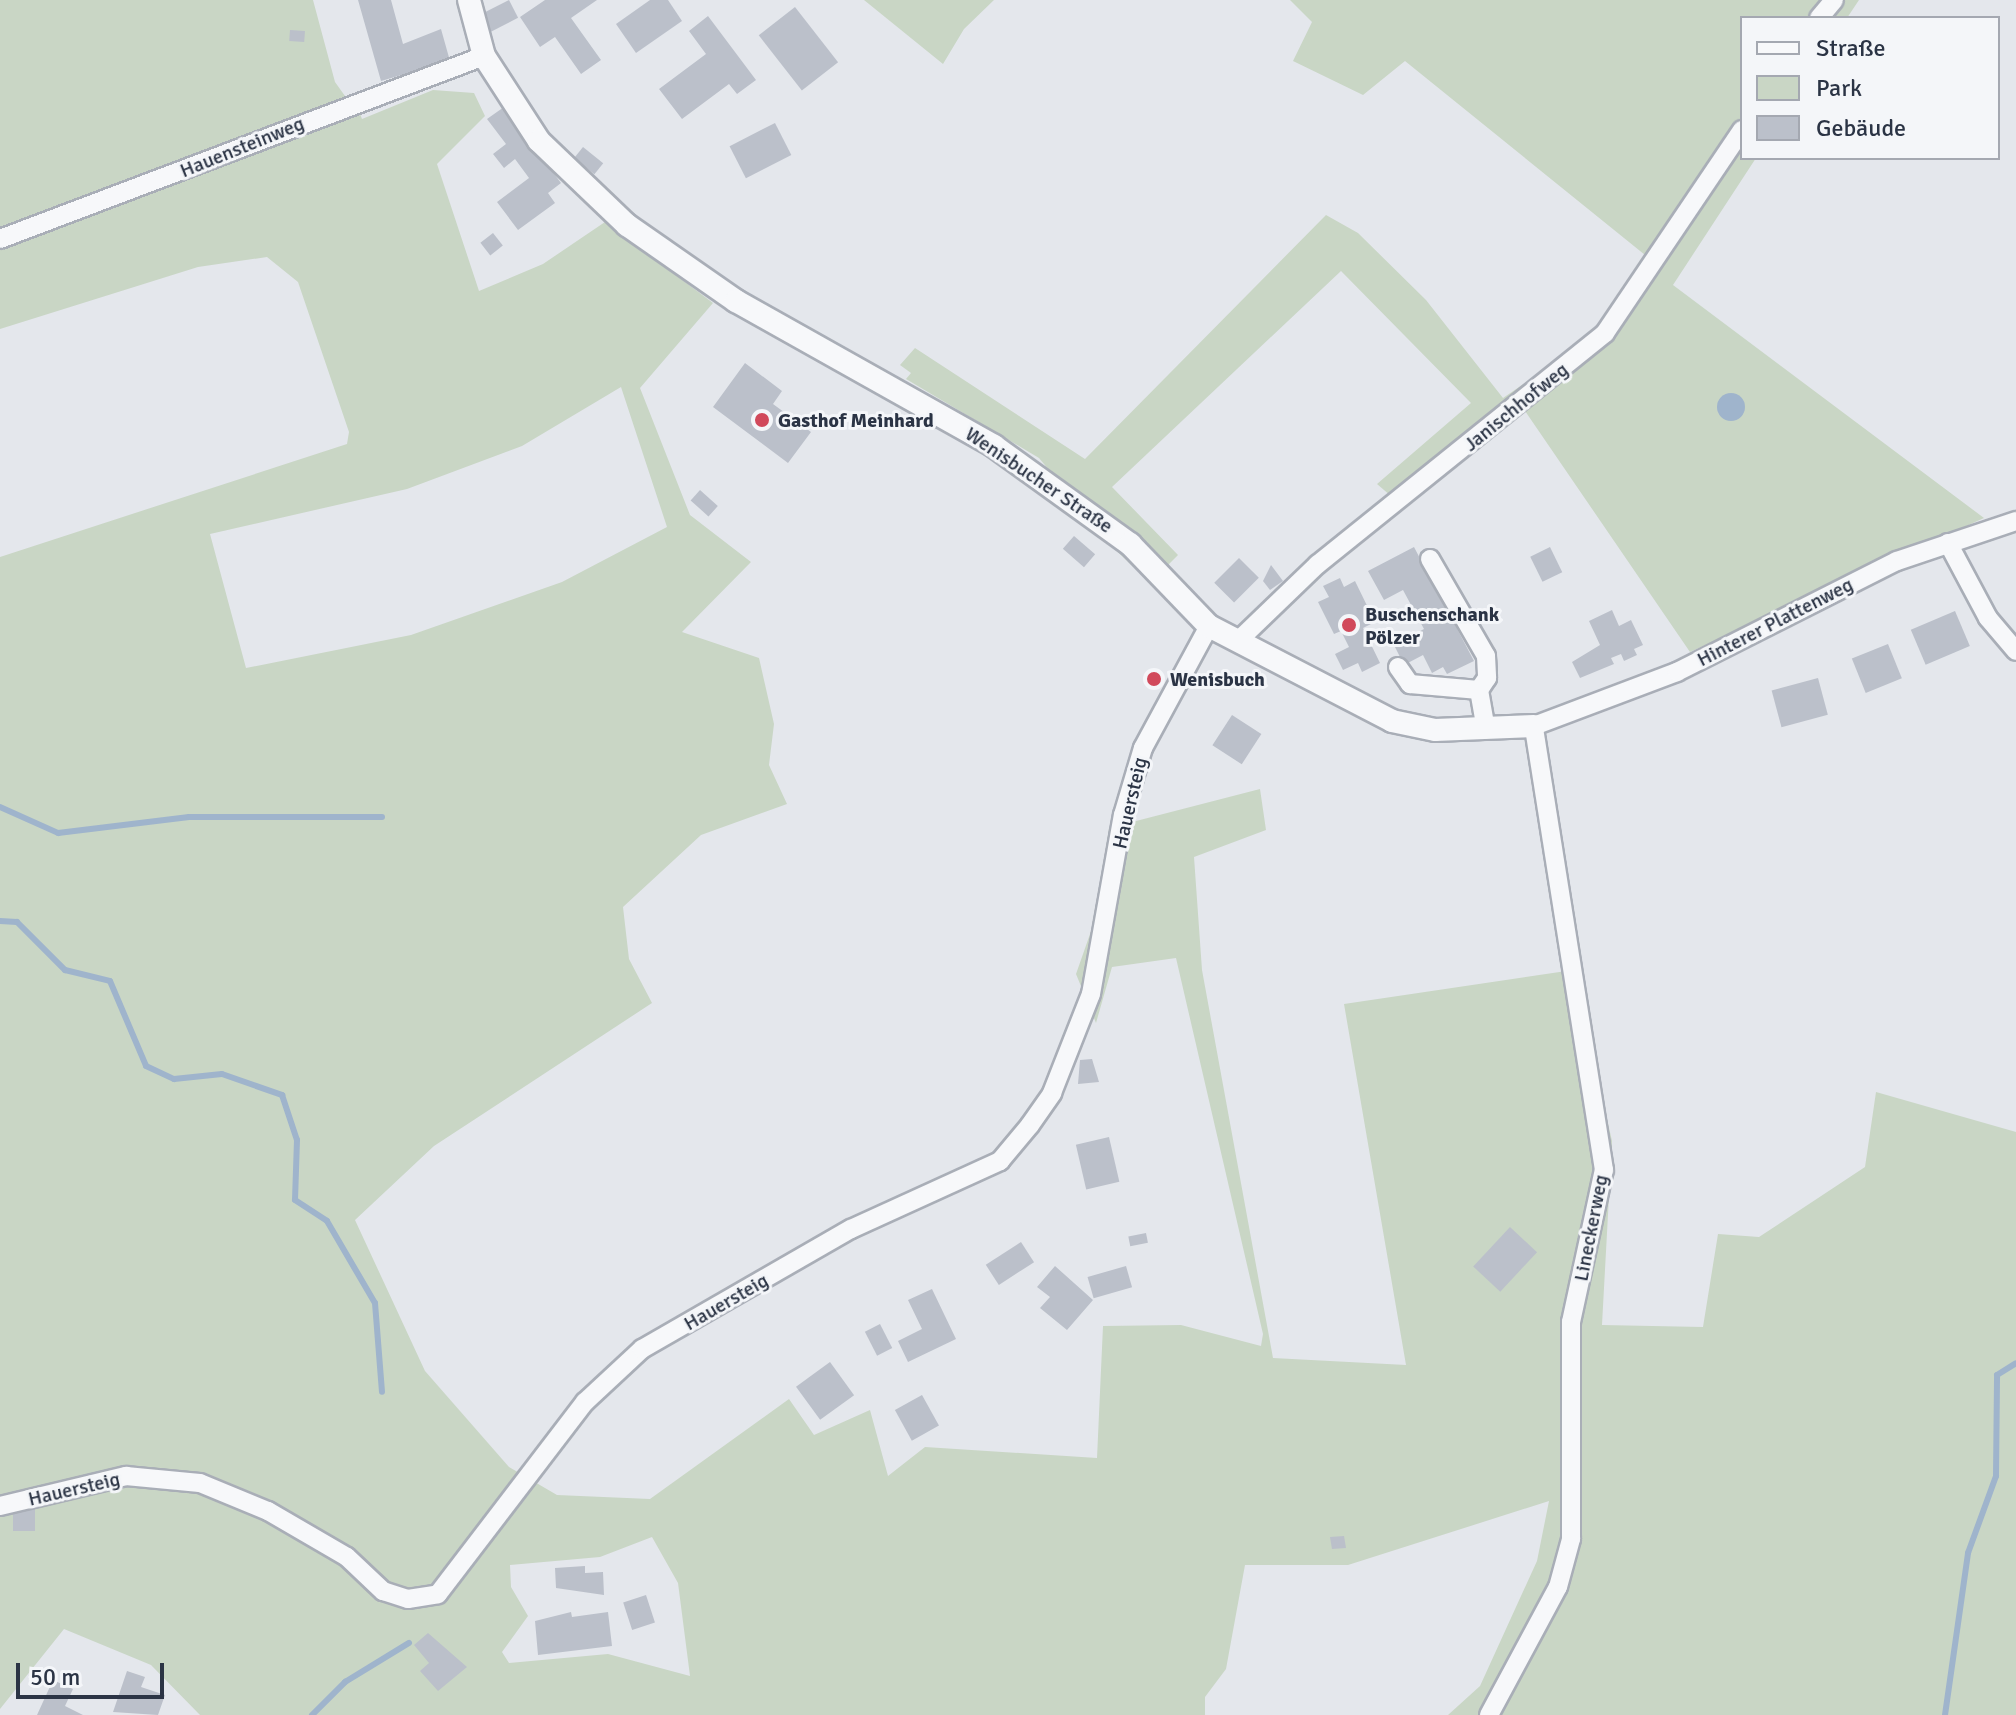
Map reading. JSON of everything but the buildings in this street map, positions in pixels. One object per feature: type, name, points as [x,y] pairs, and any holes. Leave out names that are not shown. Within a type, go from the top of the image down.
[{"type":"street","name":"Wenisbucher Straße","points":[[469,0],[484,56],[539,141],[627,225],[736,301],[994,446],[1130,544],[1209,626],[1240,639],[1392,721],[1435,730],[1534,726]]},
{"type":"street","points":[[1821,16],[1834,0]]},
{"type":"street","name":"Hauensteinweg","points":[[0,239],[484,56]]},
{"type":"street","name":"Janischhofweg","points":[[1240,639],[1318,564],[1605,333],[1740,133]]},
{"type":"street","name":"Hinterer Plattenweg","points":[[1534,726],[1677,672],[1846,584],[1948,543],[2016,521]]},
{"type":"street","points":[[1948,543],[1988,618],[2016,651]]},
{"type":"street","points":[[1430,559],[1486,656],[1487,678],[1479,690],[1486,729]]},
{"type":"street","name":"Hauersteig","points":[[0,1506],[126,1476],[200,1483],[268,1511],[347,1557],[383,1591],[408,1599],[438,1594],[585,1402],[642,1349],[851,1229],[1000,1161],[1030,1125],[1052,1093],[1091,994],[1123,815],[1143,748],[1209,626]]},
{"type":"street","points":[[1398,667],[1410,684],[1479,690]]},
{"type":"street","name":"Lineckerweg","points":[[1489,1715],[1558,1587],[1571,1539],[1571,1322],[1604,1170],[1534,726]]},
{"type":"green space","points":[[0,0],[313,0],[335,82],[350,103],[355,101],[362,119],[433,90],[474,93],[485,116],[437,164],[479,291],[543,264],[605,222],[713,303],[640,388],[690,515],[751,562],[682,632],[759,658],[774,724],[769,765],[787,804],[701,835],[623,907],[629,959],[652,1003],[434,1146],[355,1220],[425,1371],[509,1467],[557,1495],[650,1499],[789,1399],[814,1435],[870,1410],[888,1476],[925,1447],[1097,1458],[1103,1326],[1181,1325],[1261,1346],[1263,1334],[1176,958],[1112,967],[1096,1023],[1076,974],[1096,917],[1109,828],[1260,789],[1266,830],[1194,857],[1202,970],[1273,1358],[1406,1365],[1344,1004],[1573,970],[1612,1141],[1602,1325],[1703,1327],[1718,1234],[1759,1237],[1865,1167],[1876,1092],[2016,1132],[2016,1715],[1448,1715],[1480,1686],[1537,1561],[1549,1501],[1348,1565],[1245,1565],[1226,1669],[1205,1697],[1205,1715],[200,1715],[151,1665],[64,1629],[0,1709],[0,557],[347,444],[349,432],[298,282],[267,257],[198,267],[0,329]],"holes":[[[621,387],[667,527],[562,582],[411,635],[246,668],[210,534],[407,489],[522,446]],[[652,1537],[678,1583],[690,1676],[608,1654],[509,1663],[502,1652],[528,1616],[511,1587],[510,1565],[600,1557]]]},
{"type":"green space","points":[[864,0],[994,0],[964,29],[943,64]]},
{"type":"green space","points":[[1290,0],[1859,0],[1848,16],[1740,16],[1740,160],[1755,160],[1673,285],[1984,518],[1690,652],[1523,408],[1398,502],[1377,484],[1471,403],[1341,271],[1112,487],[1178,555],[1169,564],[1180,611],[1105,540],[1049,498],[1059,482],[1039,458],[906,379],[911,373],[900,365],[915,348],[1085,459],[1326,215],[1358,233],[1426,300],[1503,398],[1601,331],[1650,259],[1405,61],[1363,95],[1293,61],[1312,22]]},
{"type":"water","points":[[1731,393],[1741,397],[1745,407],[1741,417],[1731,421],[1721,417],[1717,407],[1721,397]]},
{"type":"waterway","points":[[0,807],[58,833],[189,817],[382,817]]},
{"type":"waterway","points":[[0,921],[17,922],[65,970],[110,981],[146,1066],[174,1079],[222,1074],[282,1095],[297,1140],[295,1200],[327,1221],[375,1303],[382,1392]]},
{"type":"waterway","points":[[1945,1715],[1968,1553],[1996,1476],[1997,1375],[2016,1363]]},
{"type":"waterway","points":[[312,1715],[345,1682],[409,1643]]},
{"type":"place","name":"Gasthof Meinhard","points":[[762,420]]},
{"type":"place","name":"Buschenschank Pölzer","points":[[1349,625]]},
{"type":"place","name":"Wenisbuch","points":[[1154,679]]}]
